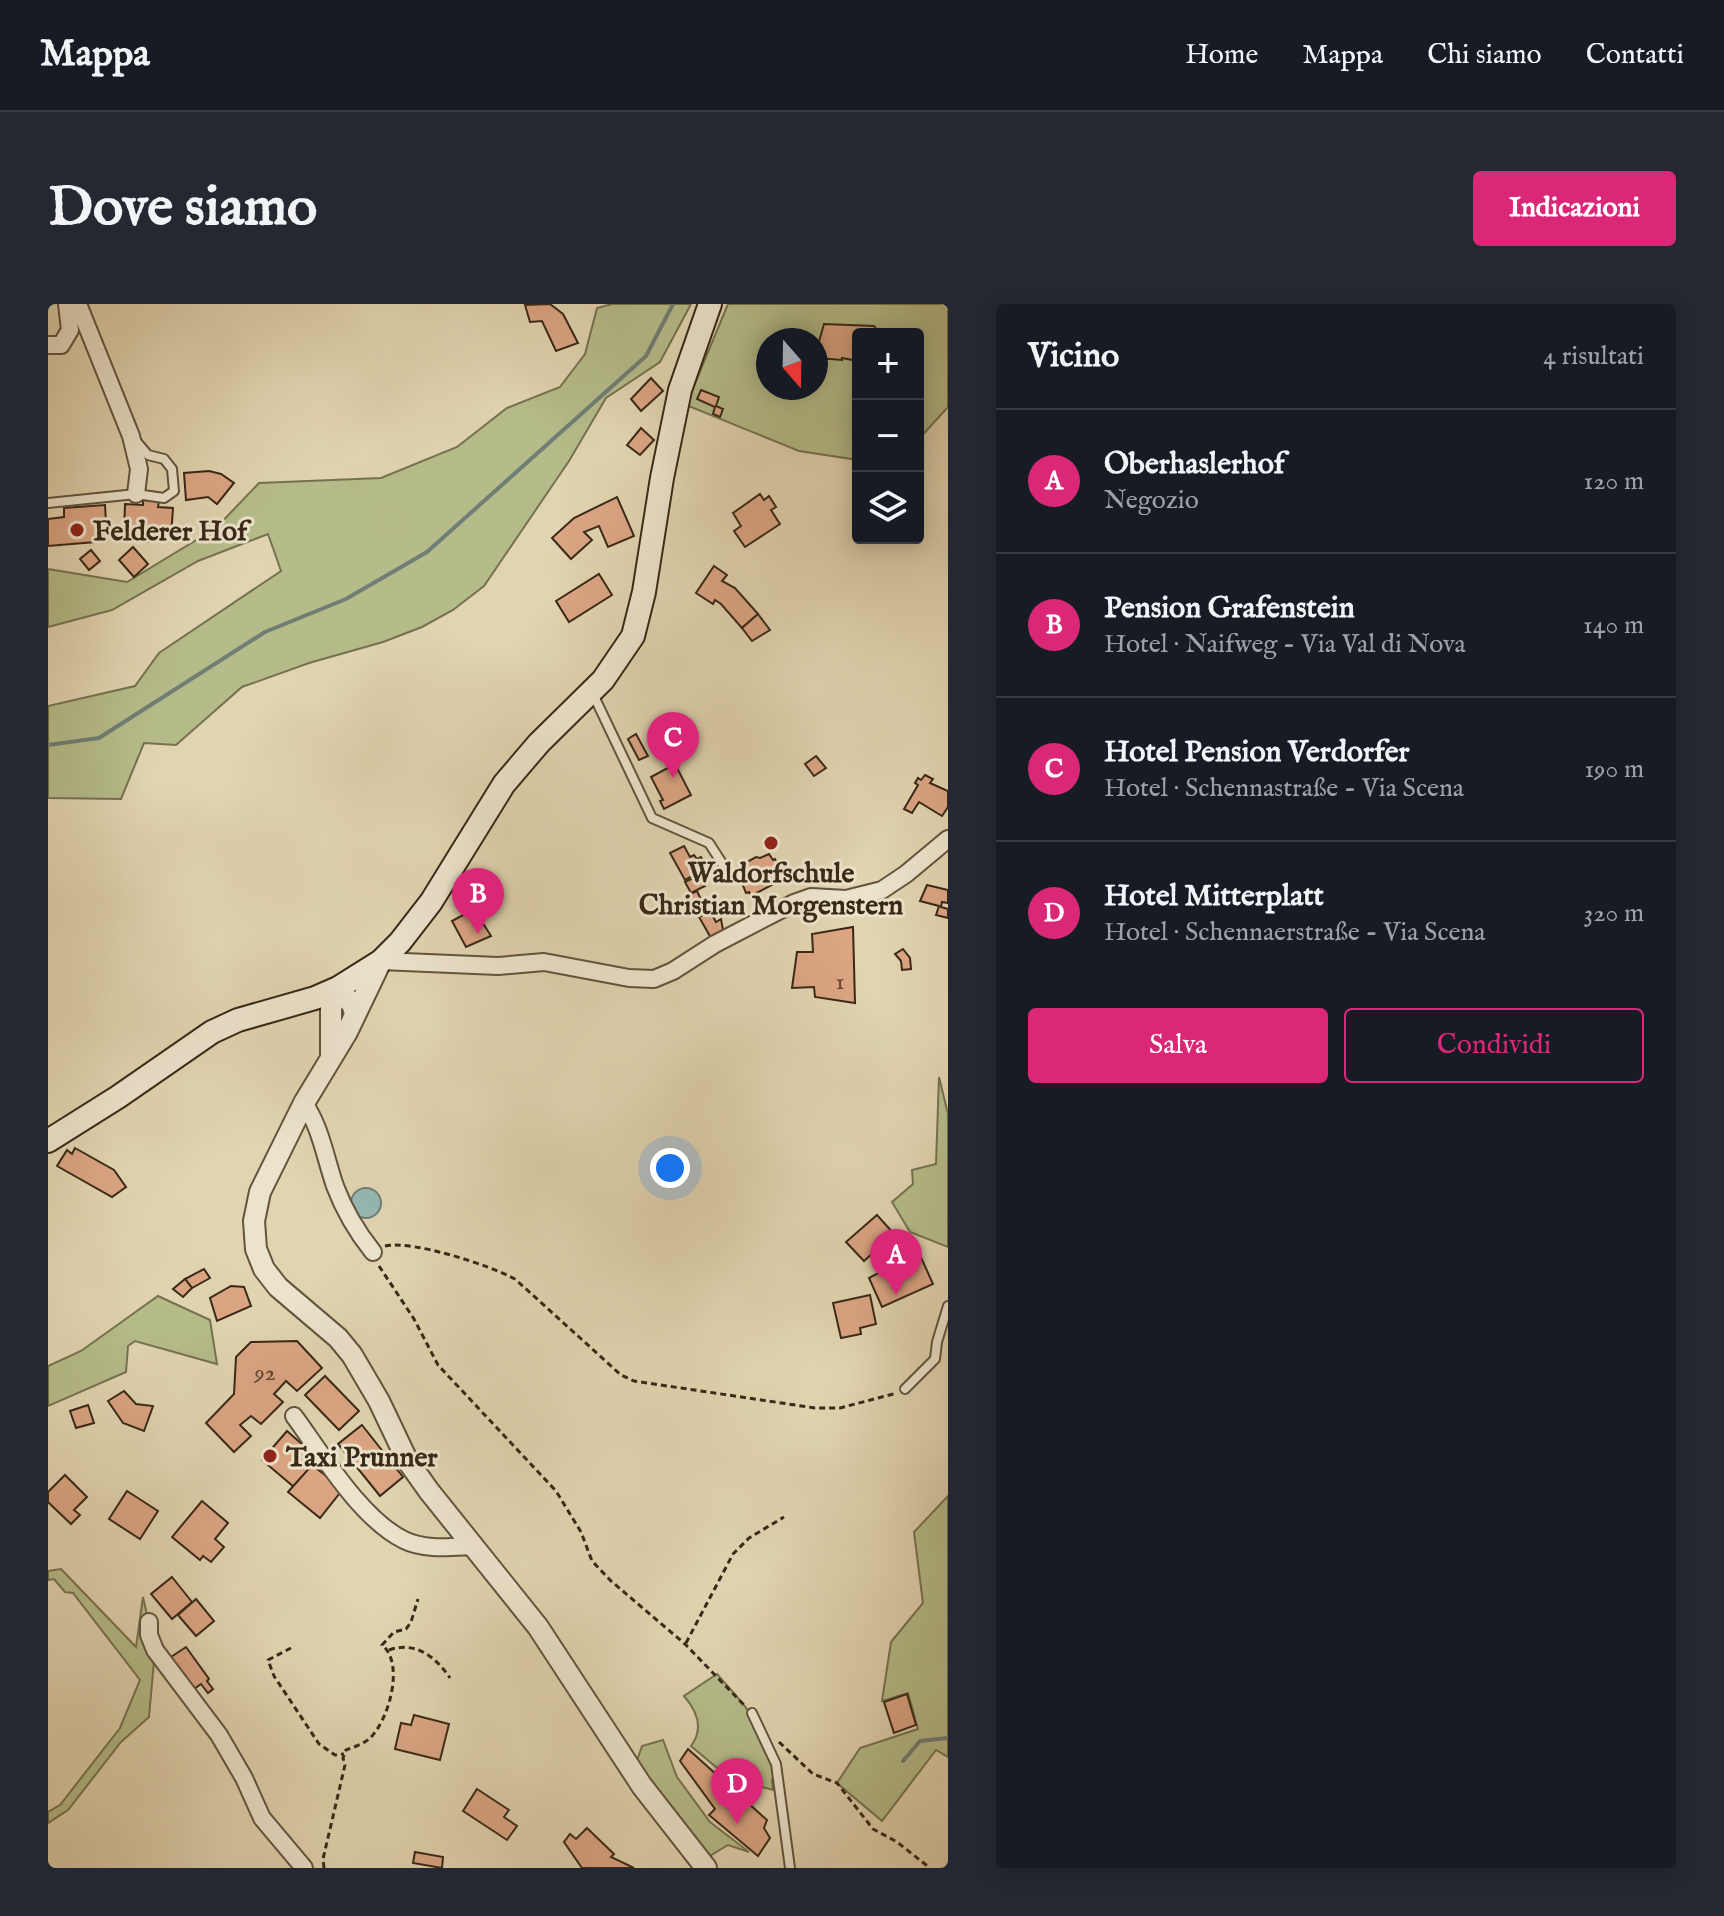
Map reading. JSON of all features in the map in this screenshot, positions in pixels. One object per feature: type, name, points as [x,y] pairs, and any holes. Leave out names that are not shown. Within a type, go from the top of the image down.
[{"type":"main road","points":[[48,1141],[212,1032],[238,1020],[338,988],[381,961],[400,942],[431,902],[504,784],[620,659],[633,636],[644,592],[680,390],[710,304]]},
{"type":"street","points":[[48,345],[61,345],[70,330],[67,304]]},
{"type":"street","points":[[78,304],[131,436],[139,469],[136,494]]},
{"type":"street","points":[[706,1868],[642,1786],[538,1627],[471,1546],[407,1460],[379,1401],[352,1355],[338,1338],[278,1287],[264,1269],[256,1249],[254,1221],[260,1192],[332,1046],[347,1032],[381,961],[498,966],[544,962],[629,978],[654,979],[794,903],[811,897],[846,899],[882,890],[895,883],[948,839]]},
{"type":"street","points":[[332,1046],[331,1008],[338,988],[352,1004],[355,1013]]},
{"type":"street","points":[[291,1005],[324,1019],[332,1046]]},
{"type":"street","points":[[304,1103],[315,1119],[336,1188],[357,1232],[377,1250]]},
{"type":"street","points":[[294,1416],[351,1493],[381,1524],[404,1540],[421,1545],[471,1546]]},
{"type":"street","points":[[149,1622],[149,1635],[155,1650],[219,1735],[244,1778],[262,1818],[304,1868]]},
{"type":"lane","points":[[48,503],[136,494],[164,498],[174,491],[172,469],[164,459],[148,455],[131,436]]},
{"type":"lane","points":[[592,691],[652,818],[709,843],[727,871]]},
{"type":"lane","points":[[905,1389],[935,1359],[948,1306]]},
{"type":"lane","points":[[752,1713],[776,1764],[790,1868]]},
{"type":"path","points":[[752,1713],[685,1644],[592,1561],[581,1532],[556,1491],[438,1365],[414,1319],[384,1276],[377,1250],[409,1245],[508,1275],[621,1375],[634,1381],[815,1408],[840,1408],[873,1402],[905,1389]]},
{"type":"path","points":[[685,1644],[733,1554],[749,1538],[784,1517]]},
{"type":"path","points":[[324,1868],[323,1859],[345,1765],[344,1754],[346,1750],[367,1741],[382,1721],[394,1678],[389,1650],[382,1645],[394,1632],[406,1629],[418,1599]]},
{"type":"path","points":[[389,1650],[405,1644],[416,1648],[431,1657],[450,1678]]},
{"type":"path","points":[[291,1648],[268,1660],[274,1676],[319,1744],[335,1755],[344,1754]]},
{"type":"path","points":[[779,1742],[813,1774],[837,1783],[873,1829],[897,1842],[930,1868]]},
{"type":"green space","points":[[612,304],[691,304],[660,362],[606,398],[569,461],[484,586],[453,610],[422,627],[242,687],[176,745],[144,743],[121,799],[48,798],[48,706],[135,686],[159,653],[281,571],[268,534],[198,561],[112,610],[48,627],[48,569],[127,582],[216,528],[259,483],[381,478],[457,447],[507,408],[560,387],[585,354],[597,308]]},
{"type":"green space","points":[[728,304],[948,304],[948,407],[924,433],[924,328],[852,328],[852,459],[799,451],[686,405]]},
{"type":"green space","points":[[939,1077],[948,1114],[948,1247],[910,1232],[892,1202],[913,1184],[912,1170],[936,1164]]},
{"type":"green space","points":[[158,1296],[210,1320],[217,1364],[135,1341],[128,1346],[126,1372],[48,1406],[48,1366],[81,1351]]},
{"type":"green space","points":[[948,1496],[948,1757],[936,1750],[882,1821],[837,1783],[860,1748],[918,1729],[908,1693],[882,1701],[891,1642],[923,1603],[914,1532]]},
{"type":"green space","points":[[61,1569],[136,1647],[143,1597],[155,1650],[149,1717],[121,1742],[68,1810],[48,1823],[48,1812],[60,1805],[120,1728],[140,1680],[73,1593],[65,1592],[54,1579],[48,1580],[48,1571]]},
{"type":"green space","points":[[717,1674],[763,1734],[777,1780],[772,1780],[773,1790],[744,1782],[741,1788],[691,1746],[698,1727],[684,1696]]},
{"type":"green space","points":[[663,1740],[677,1777],[710,1822],[749,1852],[728,1845],[708,1857],[633,1772],[642,1746]]},
{"type":"water","points":[[366,1188],[377,1192],[381,1203],[377,1214],[366,1218],[355,1214],[351,1203],[355,1192]]},
{"type":"building","points":[[550,304],[563,314],[578,343],[556,351],[542,321],[530,322],[525,305]]},
{"type":"building","points":[[824,324],[875,328],[852,328],[852,360],[842,360],[828,359],[828,328],[823,328]]},
{"type":"building","points":[[651,378],[663,391],[641,411],[631,399]]},
{"type":"building","points":[[701,390],[719,397],[716,406],[723,409],[720,417],[713,414],[715,407],[697,399]]},
{"type":"building","points":[[641,428],[654,440],[640,455],[627,445]]},
{"type":"building","points":[[209,471],[221,474],[234,483],[217,504],[208,497],[186,500],[184,473]]},
{"type":"building","points":[[760,494],[764,500],[769,496],[776,507],[771,510],[780,524],[745,547],[734,531],[741,526],[733,513]]},
{"type":"building","points":[[617,497],[634,536],[608,547],[599,526],[584,532],[592,540],[571,559],[552,538],[574,518]]},
{"type":"building","points":[[143,500],[159,501],[158,507],[173,508],[171,536],[155,535],[155,542],[140,541],[140,533],[124,532],[125,504],[143,505]]},
{"type":"building","name":"Felderer Hof","points":[[105,505],[107,541],[48,546],[48,519],[64,517],[64,508]]},
{"type":"building","points":[[133,547],[148,564],[134,577],[119,560]]},
{"type":"building","points":[[91,550],[100,561],[89,570],[80,559]]},
{"type":"building","points":[[714,566],[727,575],[722,581],[735,588],[758,614],[742,628],[721,604],[715,600],[713,604],[696,593]]},
{"type":"building","points":[[599,574],[612,595],[569,622],[556,601]]},
{"type":"building","points":[[758,614],[770,630],[752,641],[742,628]]},
{"type":"building","points":[[636,734],[648,756],[639,760],[628,739]]},
{"type":"building","points":[[816,756],[826,768],[814,776],[805,764]]},
{"type":"building","points":[[675,764],[691,795],[664,809],[660,801],[663,800],[651,777]]},
{"type":"building","points":[[925,775],[933,779],[930,783],[948,791],[948,807],[942,816],[919,802],[912,813],[904,809],[918,785],[915,783],[918,778],[921,780]]},
{"type":"building","points":[[684,846],[690,857],[701,857],[707,868],[685,880],[670,853]]},
{"type":"building","points":[[769,854],[785,878],[751,896],[749,892],[746,893],[736,868]]},
{"type":"building","points":[[699,875],[705,886],[691,893],[685,882]]},
{"type":"building","points":[[927,885],[948,890],[948,903],[942,902],[941,907],[948,909],[948,918],[936,915],[939,906],[920,901]]},
{"type":"building","points":[[697,891],[705,908],[695,912],[688,895]]},
{"type":"building","points":[[474,909],[491,936],[466,947],[452,921]]},
{"type":"building","points":[[710,911],[716,922],[721,919],[723,930],[711,938],[699,917]]},
{"type":"building","points":[[853,927],[855,1003],[815,997],[814,987],[792,988],[797,952],[813,952],[812,934]]},
{"type":"building","points":[[903,949],[910,958],[911,969],[902,970],[901,961],[895,954]]},
{"type":"building","points":[[75,1148],[114,1170],[126,1187],[112,1197],[57,1166],[67,1150],[72,1154]]},
{"type":"building","points":[[877,1215],[894,1234],[864,1261],[846,1242]]},
{"type":"building","points":[[915,1244],[933,1284],[882,1307],[869,1278],[897,1263],[893,1254]]},
{"type":"building","points":[[204,1269],[210,1278],[192,1288],[185,1279]]},
{"type":"building","points":[[185,1279],[192,1288],[183,1297],[173,1289]]},
{"type":"building","points":[[231,1286],[244,1287],[251,1306],[217,1321],[210,1298]]},
{"type":"building","points":[[870,1295],[876,1324],[860,1328],[861,1334],[841,1338],[833,1303]]},
{"type":"building","points":[[297,1341],[322,1368],[297,1391],[286,1381],[274,1394],[283,1402],[261,1424],[251,1416],[240,1425],[251,1436],[234,1452],[206,1423],[234,1394],[236,1357],[251,1342]]},
{"type":"building","points":[[325,1376],[359,1411],[339,1430],[305,1395]]},
{"type":"building","points":[[124,1391],[136,1404],[153,1406],[144,1431],[123,1423],[108,1401]]},
{"type":"building","points":[[88,1405],[94,1423],[76,1428],[70,1411]]},
{"type":"building","points":[[362,1425],[403,1477],[380,1496],[338,1444]]},
{"type":"building","points":[[287,1431],[319,1459],[294,1487],[262,1460]]},
{"type":"building","points":[[312,1465],[343,1489],[320,1518],[288,1492]]},
{"type":"building","points":[[65,1475],[87,1497],[74,1510],[80,1515],[71,1524],[48,1502],[48,1492]]},
{"type":"building","points":[[127,1491],[158,1511],[140,1539],[109,1519]]},
{"type":"building","points":[[202,1501],[228,1523],[215,1539],[224,1547],[211,1562],[203,1556],[200,1560],[172,1537]]},
{"type":"building","points":[[172,1577],[192,1602],[172,1619],[151,1594]]},
{"type":"building","points":[[196,1599],[214,1621],[196,1636],[178,1615]]},
{"type":"building","points":[[186,1647],[209,1679],[207,1681],[213,1689],[208,1693],[201,1684],[191,1691],[168,1659]]},
{"type":"building","points":[[907,1694],[916,1725],[894,1733],[884,1702]]},
{"type":"building","points":[[414,1715],[449,1724],[440,1760],[395,1749],[401,1723],[411,1725]]},
{"type":"building","points":[[688,1749],[767,1820],[764,1828],[770,1838],[758,1856],[709,1815],[715,1809],[680,1761]]},
{"type":"building","points":[[477,1789],[509,1810],[504,1817],[517,1826],[507,1840],[463,1811]]},
{"type":"building","points":[[587,1828],[614,1854],[611,1857],[634,1868],[582,1868],[564,1842],[570,1834],[576,1839]]},
{"type":"building","points":[[415,1852],[443,1857],[442,1868],[413,1863]]},
{"type":"waterway","points":[[48,745],[99,738],[265,632],[346,599],[427,552],[646,356],[673,304]]},
{"type":"waterway","points":[[903,1761],[920,1741],[948,1738]]},
{"type":"place","name":"Felderer Hof","points":[[77,530]]},
{"type":"place","name":"Hotel Pension Verdorfer","points":[[673,778]]},
{"type":"place","name":"Waldorfschule Christian Morgenstern","points":[[771,843]]},
{"type":"place","name":"Pension Grafenstein","points":[[478,934]]},
{"type":"place","name":"Oberhaslerhof","points":[[896,1295]]},
{"type":"place","name":"Taxi Prunner","points":[[270,1456]]},
{"type":"place","name":"Hotel Mitterplatt","points":[[737,1824]]}]
